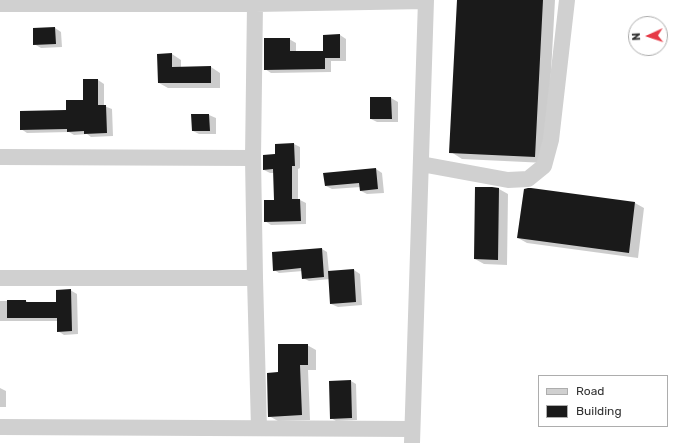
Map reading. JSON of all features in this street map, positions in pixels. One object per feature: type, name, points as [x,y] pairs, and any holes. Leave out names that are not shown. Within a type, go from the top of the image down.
[{"type":"street","points":[[0,4],[255,4],[426,0],[412,436],[259,428],[0,427]]},
{"type":"street","points":[[421,164],[508,180],[528,178],[544,166],[551,140],[567,0]]},
{"type":"street","points":[[255,4],[253,158],[259,428]]},
{"type":"street","points":[[0,157],[253,158]]},
{"type":"street","points":[[0,278],[255,278]]},
{"type":"building","points":[[457,0],[543,0],[535,157],[449,153]]},
{"type":"building","points":[[55,27],[56,44],[33,45],[33,28]]},
{"type":"building","points":[[340,34],[340,58],[325,58],[325,69],[264,70],[264,38],[290,38],[290,51],[323,51],[323,35]]},
{"type":"building","points":[[172,53],[172,67],[211,66],[211,83],[158,83],[157,54]]},
{"type":"building","points":[[83,79],[98,79],[98,105],[106,105],[107,133],[84,134],[84,131],[67,132],[67,129],[20,130],[20,111],[66,110],[66,100],[83,100]]},
{"type":"building","points":[[370,97],[391,97],[392,119],[370,119]]},
{"type":"building","points":[[191,114],[209,114],[210,131],[192,131]]},
{"type":"building","points":[[294,143],[295,166],[292,166],[292,199],[300,199],[301,221],[264,222],[264,200],[274,200],[273,169],[263,170],[263,155],[275,154],[275,144]]},
{"type":"building","points":[[376,168],[378,189],[360,191],[359,183],[325,186],[323,173]]},
{"type":"building","points":[[475,187],[499,188],[498,260],[474,259]]},
{"type":"building","points":[[528,188],[635,202],[629,253],[517,238],[524,189]]},
{"type":"building","points":[[322,248],[324,277],[302,279],[301,268],[273,271],[272,252]]},
{"type":"building","points":[[354,269],[356,302],[330,304],[328,271]]},
{"type":"building","points":[[71,289],[72,331],[57,332],[57,318],[7,318],[7,300],[26,300],[26,302],[56,302],[56,290]]},
{"type":"building","points":[[278,344],[308,344],[308,365],[300,365],[302,415],[268,417],[267,373],[278,372]]},
{"type":"building","points":[[351,380],[352,418],[330,419],[329,381]]}]
